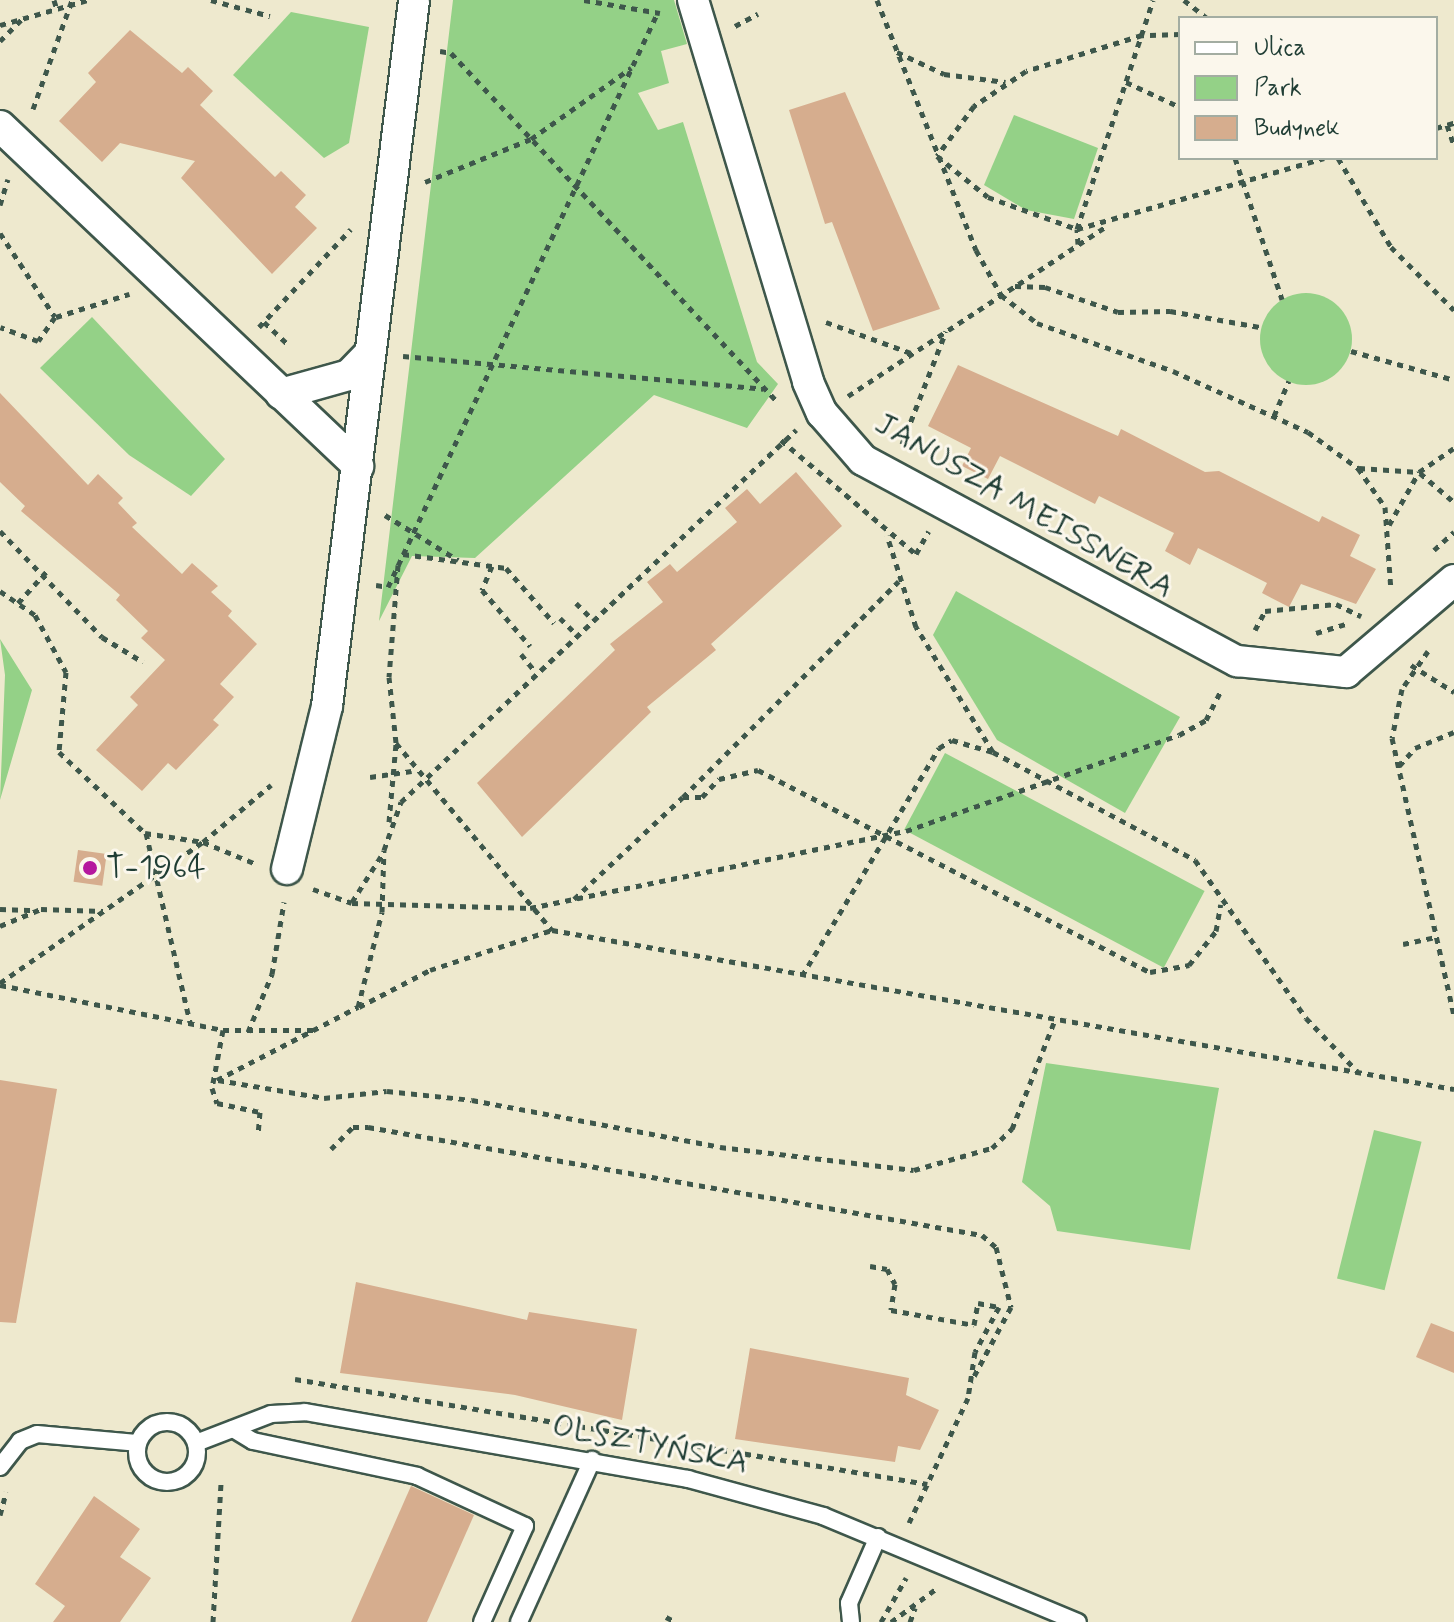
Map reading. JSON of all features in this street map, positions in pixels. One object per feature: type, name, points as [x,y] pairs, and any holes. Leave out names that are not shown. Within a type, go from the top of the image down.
[{"type":"street","points":[[286,880],[327,706],[414,0]]},
{"type":"street","name":"JANUSZA MEISSNERA","points":[[693,0],[808,382],[822,413],[863,460],[1237,661],[1346,672],[1454,580]]},
{"type":"street","points":[[10,136],[358,466]]},
{"type":"street","points":[[281,394],[349,375],[370,353]]},
{"type":"lane","name":"OLSZTYŃSKA","points":[[196,1443],[271,1414],[305,1412],[592,1460],[763,1495],[899,1545],[1078,1622]]},
{"type":"lane","points":[[0,1467],[37,1434],[137,1443],[167,1421],[196,1443],[194,1465],[170,1482],[143,1471],[137,1443]]},
{"type":"lane","points":[[233,1429],[253,1441],[417,1476],[525,1526],[482,1622]]},
{"type":"lane","points":[[519,1622],[592,1460]]},
{"type":"lane","points":[[851,1622],[849,1603],[878,1537]]},
{"type":"path","points":[[54,0],[57,10]]},
{"type":"path","points":[[0,25],[88,0]]},
{"type":"path","points":[[211,0],[270,16]]},
{"type":"path","points":[[388,587],[658,12],[584,0]]},
{"type":"path","points":[[877,0],[937,156],[1001,295],[1037,323],[1274,416],[1358,468],[1385,507],[1391,591]]},
{"type":"path","points":[[1078,244],[1077,229],[1153,0]]},
{"type":"path","points":[[1184,0],[1204,16]]},
{"type":"path","points":[[0,205],[10,136],[71,3]]},
{"type":"path","points":[[730,14],[737,41]]},
{"type":"path","points":[[733,27],[758,14]]},
{"type":"path","points":[[0,41],[21,19]]},
{"type":"path","points":[[937,156],[974,106],[1006,82],[1142,35],[1178,34]]},
{"type":"path","points":[[408,45],[451,53],[782,407]]},
{"type":"path","points":[[896,52],[944,74],[1006,82]]},
{"type":"path","points":[[237,351],[390,188],[446,178],[531,139],[635,65]]},
{"type":"path","points":[[1126,82],[1178,106]]},
{"type":"path","points":[[1438,127],[1454,123]]},
{"type":"path","points":[[1447,125],[1454,145]]},
{"type":"path","points":[[937,156],[988,197],[1077,229],[1108,225],[1317,160]]},
{"type":"path","points":[[1236,160],[1282,299]]},
{"type":"path","points":[[1339,160],[1391,247],[1454,310]]},
{"type":"path","points":[[851,394],[1108,225]]},
{"type":"path","points":[[0,233],[55,317]]},
{"type":"path","points":[[0,327],[38,341],[55,317],[122,302],[152,270]]},
{"type":"path","points":[[1001,295],[1015,286],[1045,287],[1118,312],[1170,311],[1260,327]]},
{"type":"path","points":[[819,311],[828,336]]},
{"type":"path","points":[[823,321],[912,354]]},
{"type":"path","points":[[264,322],[290,346]]},
{"type":"path","points":[[901,449],[946,331]]},
{"type":"path","points":[[1351,351],[1454,380]]},
{"type":"path","points":[[370,353],[491,369],[764,389]]},
{"type":"path","points":[[845,379],[851,394],[861,405]]},
{"type":"path","points":[[1274,416],[1289,381]]},
{"type":"path","points":[[791,417],[801,426]]},
{"type":"path","points":[[891,438],[912,455]]},
{"type":"path","points":[[389,827],[420,779],[781,440]]},
{"type":"path","points":[[1388,526],[1419,472],[1454,448]]},
{"type":"path","points":[[1358,468],[1419,472],[1454,502]]},
{"type":"path","points":[[353,507],[415,530],[458,561]]},
{"type":"path","points":[[0,531],[46,572],[102,637],[143,662]]},
{"type":"path","points":[[887,535],[916,627],[993,752]]},
{"type":"path","points":[[403,554],[506,568],[554,623]]},
{"type":"path","points":[[358,1007],[382,906],[384,850],[389,827],[396,743],[389,677],[398,565]]},
{"type":"path","points":[[492,566],[482,590],[530,646]]},
{"type":"path","points":[[18,603],[46,572]]},
{"type":"path","points":[[573,901],[683,797],[900,580]]},
{"type":"path","points":[[0,591],[35,615],[66,672],[59,752],[145,833],[159,873],[190,1022]]},
{"type":"path","points":[[576,603],[591,618]]},
{"type":"path","points":[[1255,630],[1265,611],[1336,604],[1363,618],[1306,634]]},
{"type":"path","points":[[560,618],[575,633]]},
{"type":"path","points":[[1242,625],[1265,633]]},
{"type":"path","points":[[1433,646],[1412,666],[1393,715],[1398,767],[1454,1016]]},
{"type":"path","points":[[521,654],[535,671]]},
{"type":"path","points":[[1412,666],[1454,692]]},
{"type":"path","points":[[343,902],[382,906],[530,908],[573,901],[887,833],[1049,782],[1206,720]]},
{"type":"path","points":[[1398,767],[1415,748],[1454,732]]},
{"type":"path","points":[[802,976],[939,748],[952,740],[993,752],[1195,860],[1221,904],[1306,1018],[1357,1072]]},
{"type":"path","points":[[396,743],[413,771],[552,930]]},
{"type":"path","points":[[370,777],[394,768],[413,771]]},
{"type":"path","points":[[683,797],[702,797],[719,779],[758,770],[887,833],[1150,972],[1189,965],[1216,931],[1221,904]]},
{"type":"path","points":[[0,984],[203,842],[281,771]]},
{"type":"path","points":[[145,833],[203,842]]},
{"type":"path","points":[[352,903],[384,850]]},
{"type":"path","points":[[248,1032],[272,974],[286,880]]},
{"type":"path","points":[[0,909],[104,911]]},
{"type":"path","points":[[0,926],[41,909]]},
{"type":"path","points":[[215,1080],[319,1030],[430,970],[552,930],[1454,1089]]},
{"type":"path","points":[[1403,944],[1435,937]]},
{"type":"path","points":[[0,984],[223,1030],[319,1030]]},
{"type":"path","points":[[215,1080],[324,1098],[387,1091],[472,1100],[720,1147],[914,1170],[992,1148],[1012,1129],[1055,1020]]},
{"type":"path","points":[[223,1030],[215,1080],[217,1103],[260,1112],[258,1134]]},
{"type":"path","points":[[331,1149],[353,1127],[368,1127],[982,1235],[1007,1275],[1011,1307],[971,1382],[899,1545]]},
{"type":"path","points":[[870,1266],[887,1269],[895,1284],[891,1310],[974,1325],[978,1303],[999,1307],[975,1352],[971,1382]]},
{"type":"path","points":[[295,1379],[927,1484]]},
{"type":"path","points":[[213,1622],[221,1482]]},
{"type":"path","points":[[891,1622],[916,1607],[938,1585]]},
{"type":"path","points":[[910,1622],[916,1607]]},
{"type":"path","points":[[666,1617],[676,1622]]},
{"type":"green space","points":[[453,0],[674,0],[687,44],[661,51],[669,83],[638,93],[658,130],[683,122],[757,362],[778,384],[747,428],[654,395],[475,558],[412,556],[379,621]]},
{"type":"green space","points":[[291,12],[369,27],[349,143],[324,158],[233,75]]},
{"type":"green space","points":[[1014,115],[1098,148],[1074,219],[1026,210],[984,185]]},
{"type":"green space","points":[[1306,293],[1324,297],[1339,306],[1348,321],[1352,339],[1348,357],[1339,372],[1324,381],[1306,385],[1288,381],[1273,372],[1264,357],[1260,339],[1264,321],[1273,306],[1288,297]]},
{"type":"green space","points":[[92,317],[225,459],[191,496],[129,455],[40,368]]},
{"type":"green space","points":[[956,591],[1180,717],[1125,813],[997,740],[933,635]]},
{"type":"green space","points":[[0,639],[32,690],[0,800],[5,675]]},
{"type":"green space","points":[[945,753],[1205,891],[1164,968],[904,830]]},
{"type":"green space","points":[[1046,1063],[1219,1088],[1190,1250],[1057,1231],[1050,1206],[1022,1182]]},
{"type":"green space","points":[[1374,1130],[1422,1142],[1385,1290],[1337,1278]]},
{"type":"building","points":[[130,30],[182,73],[188,67],[213,91],[200,105],[275,177],[281,171],[306,195],[295,207],[317,228],[272,274],[181,178],[195,161],[120,143],[102,162],[59,121],[96,82],[88,73]]},
{"type":"building","points":[[845,92],[940,309],[873,331],[832,222],[825,224],[789,110]]},
{"type":"building","points":[[958,365],[1118,436],[1121,429],[1205,472],[1219,471],[1319,522],[1322,516],[1360,535],[1350,556],[1376,569],[1356,604],[1301,584],[1289,607],[1262,593],[1267,583],[1198,548],[1190,565],[1165,551],[1174,533],[1099,496],[1095,504],[1000,456],[988,479],[962,466],[971,448],[928,426]]},
{"type":"building","points":[[0,393],[88,485],[98,474],[123,498],[118,503],[137,523],[132,527],[182,574],[192,563],[218,586],[211,592],[232,611],[228,616],[257,644],[220,684],[234,697],[213,720],[219,725],[176,770],[168,763],[142,791],[96,750],[138,705],[130,697],[165,660],[141,638],[148,631],[116,600],[120,595],[21,511],[25,506],[0,482]]},
{"type":"building","points":[[796,472],[842,526],[711,644],[716,650],[647,707],[651,712],[522,837],[477,783],[615,650],[610,644],[663,602],[647,582],[670,564],[677,572],[737,522],[725,508],[747,489],[760,504]]},
{"type":"building","name":"T-1964","points":[[78,850],[107,854],[102,886],[74,882]]},
{"type":"building","points":[[0,1080],[57,1089],[16,1323],[0,1322]]},
{"type":"building","points":[[356,1282],[527,1320],[529,1312],[637,1329],[622,1420],[515,1395],[340,1373]]},
{"type":"building","points":[[1431,1323],[1454,1332],[1454,1373],[1416,1357]]},
{"type":"building","points":[[750,1348],[909,1378],[906,1395],[939,1410],[920,1450],[898,1446],[895,1462],[735,1439]]},
{"type":"building","points":[[411,1486],[474,1515],[427,1622],[351,1622]]},
{"type":"building","points":[[94,1496],[140,1529],[120,1557],[151,1578],[120,1622],[53,1622],[65,1606],[35,1584]]},
{"type":"place","name":"T-1964","points":[[90,868]]}]
